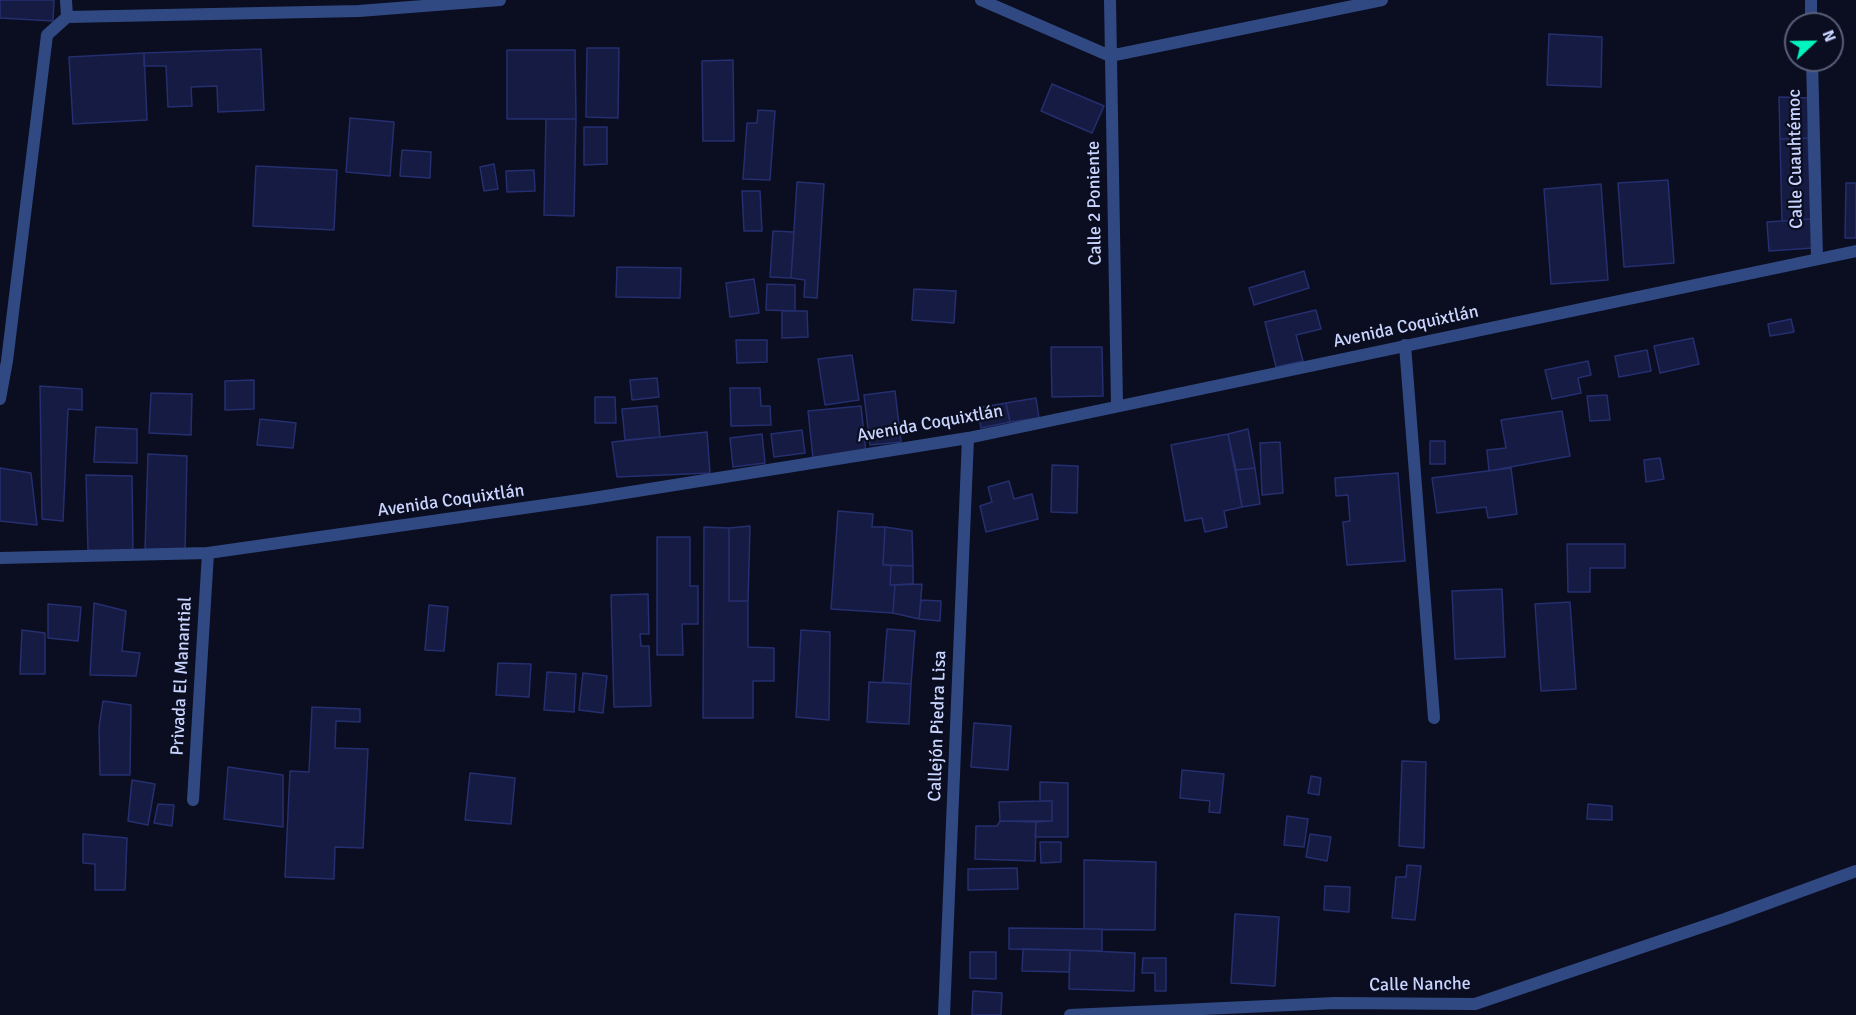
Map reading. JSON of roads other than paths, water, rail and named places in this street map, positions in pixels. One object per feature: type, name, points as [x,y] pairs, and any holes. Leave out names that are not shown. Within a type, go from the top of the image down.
[{"type":"street","points":[[66,0],[67,17]]},
{"type":"street","points":[[0,399],[47,35],[67,17],[359,11],[500,0]]},
{"type":"street","points":[[981,0],[1110,56],[1348,2],[1382,0]]},
{"type":"street","name":"Calle 2 Poniente","points":[[1110,0],[1118,405]]},
{"type":"street","name":"Calle Cuauhtémoc","points":[[1812,72],[1816,258]]},
{"type":"street","name":"Avenida Coquixtlán","points":[[0,558],[208,554],[587,499],[968,438],[1856,250]]},
{"type":"street","points":[[1405,345],[1434,718]]},
{"type":"street","name":"Callejón Piedra Lisa","points":[[944,1015],[968,438]]},
{"type":"street","name":"Privada El Manantial","points":[[193,800],[208,554]]},
{"type":"street","name":"Calle Nanche","points":[[1070,1015],[1335,1003],[1475,1004],[1725,919],[1856,871]]}]
